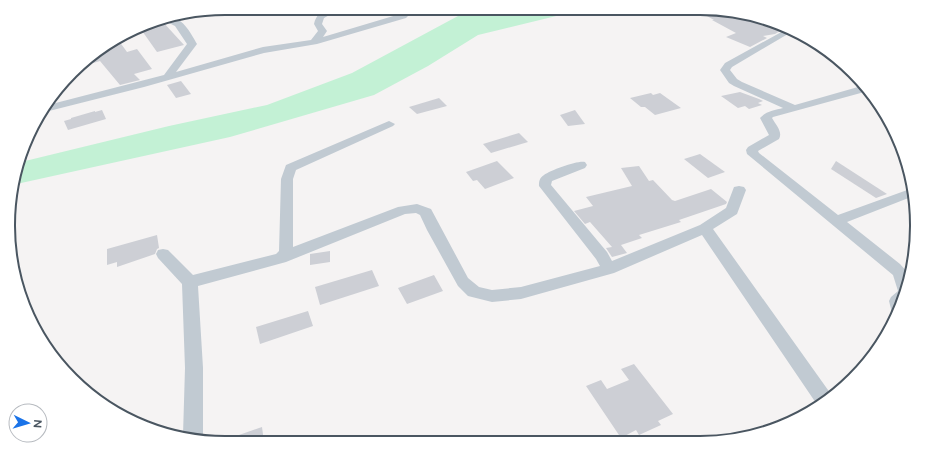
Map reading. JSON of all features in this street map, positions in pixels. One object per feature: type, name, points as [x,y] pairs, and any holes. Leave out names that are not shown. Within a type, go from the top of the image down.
[{"type":"street","points":[[314,42],[323,31],[318,24],[322,15]]},
{"type":"street","points":[[51,108],[263,50],[314,42],[404,15]]},
{"type":"street","points":[[168,76],[192,44],[179,24],[174,21]]},
{"type":"street","points":[[785,33],[728,65],[725,70],[738,84],[794,110]]},
{"type":"street","points":[[861,90],[794,110],[768,115],[766,118],[775,133],[775,137],[752,150],[753,154],[895,268],[900,273],[903,281]]},
{"type":"street","points":[[281,258],[285,255],[286,251],[287,179],[290,168],[389,124]]},
{"type":"street","points":[[582,165],[548,178],[545,181],[546,186],[602,256],[609,269]]},
{"type":"street","points":[[190,282],[281,258],[403,210],[417,208],[426,212],[434,230],[463,282],[474,292],[492,296],[521,293],[609,269],[705,228],[732,211],[739,190]]},
{"type":"street","points":[[837,221],[907,194]]},
{"type":"street","points":[[705,228],[822,397]]},
{"type":"street","points":[[163,254],[190,282],[194,368],[193,433]]},
{"type":"green space","points":[[560,15],[478,35],[428,66],[374,95],[230,137],[19,183],[25,161],[169,126],[267,105],[352,73],[458,16]]},
{"type":"building","points":[[713,15],[741,19],[780,31],[775,34],[763,36],[767,38],[750,47],[726,37],[736,33],[707,16]]},
{"type":"building","points":[[165,24],[184,45],[157,52],[143,32]]},
{"type":"building","points":[[120,43],[127,52],[137,49],[152,69],[134,74],[140,80],[120,85],[100,61],[90,64]]},
{"type":"building","points":[[181,81],[191,94],[176,98],[167,85]]},
{"type":"building","points":[[740,92],[763,101],[758,103],[762,105],[749,109],[745,106],[738,108],[721,96]]},
{"type":"building","points":[[651,93],[653,95],[660,93],[681,108],[655,115],[645,107],[641,107],[630,98]]},
{"type":"building","points":[[439,98],[447,106],[417,114],[409,107]]},
{"type":"building","points":[[102,110],[106,119],[68,130],[64,121],[95,111]]},
{"type":"building","points":[[575,110],[585,124],[568,126],[560,115]]},
{"type":"building","points":[[519,133],[528,142],[491,153],[483,144]]},
{"type":"building","points":[[700,154],[725,172],[708,178],[684,159]]},
{"type":"building","points":[[497,161],[514,178],[485,189],[477,180],[473,181],[466,172]]},
{"type":"building","points":[[836,161],[887,194],[876,198],[831,169]]},
{"type":"building","points":[[639,166],[649,181],[653,180],[672,200],[675,201],[711,189],[727,202],[726,204],[679,220],[681,222],[639,235],[642,238],[621,245],[627,253],[612,257],[606,248],[612,247],[590,222],[585,224],[574,211],[593,206],[586,197],[632,186],[621,168]]},
{"type":"building","points":[[157,235],[159,248],[155,254],[117,267],[117,262],[107,265],[107,249]]},
{"type":"building","points":[[330,251],[330,262],[310,265],[310,254]]},
{"type":"building","points":[[372,270],[379,286],[320,305],[315,287]]},
{"type":"building","points":[[434,275],[443,291],[407,304],[398,288]]},
{"type":"building","points":[[308,311],[313,326],[260,344],[256,327]]},
{"type":"building","points":[[634,364],[673,414],[658,421],[661,425],[639,435],[636,430],[625,436],[620,436],[586,386],[601,380],[607,389],[629,380],[621,369]]},
{"type":"building","points":[[262,427],[263,436],[236,436]]}]
